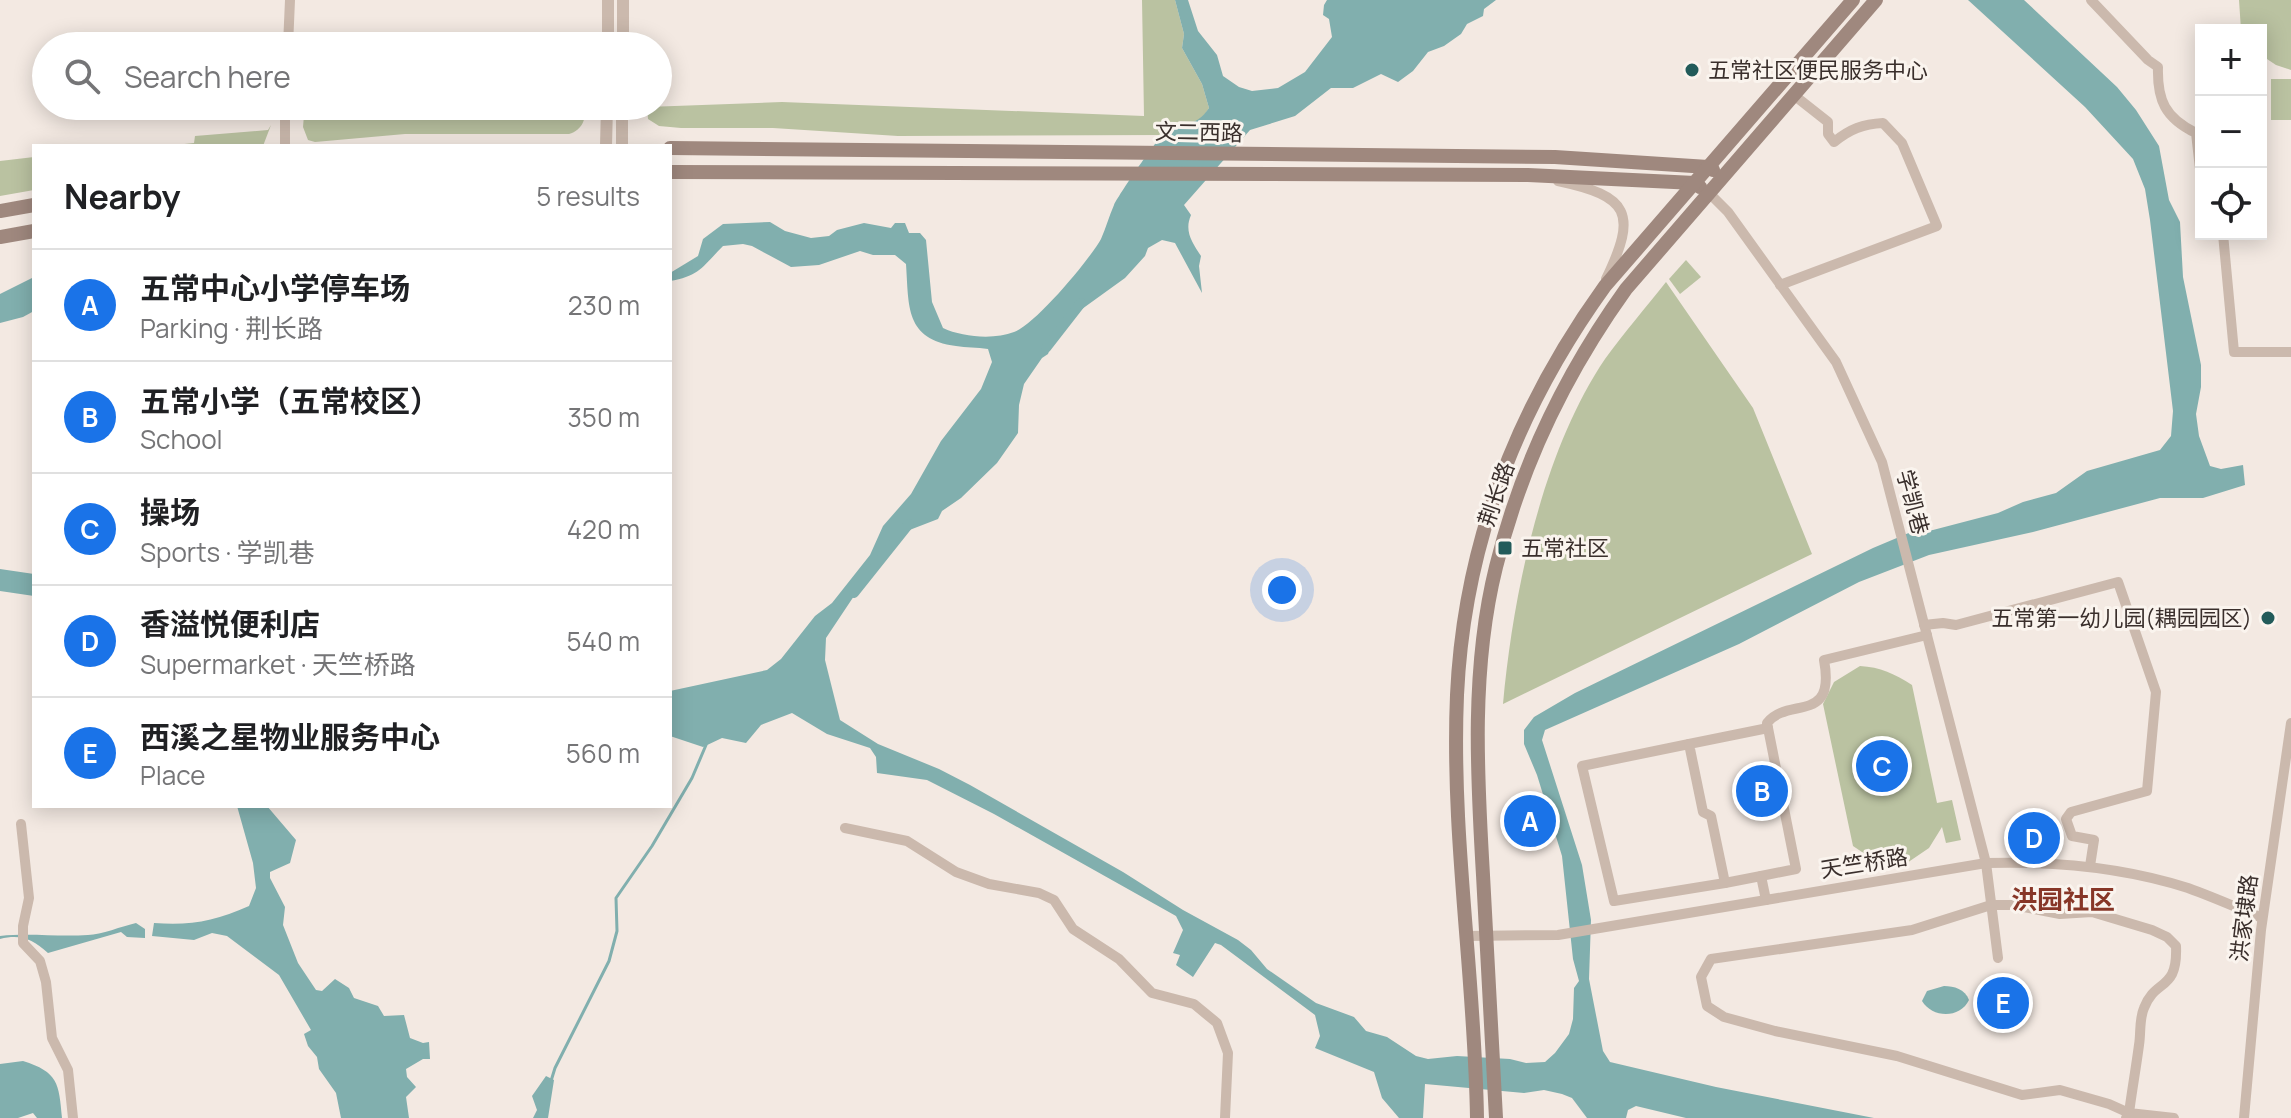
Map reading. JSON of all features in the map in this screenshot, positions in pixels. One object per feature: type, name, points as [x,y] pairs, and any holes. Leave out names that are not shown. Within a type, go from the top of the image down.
[{"type":"main road","name":"荆长路","points":[[1477,1118],[1459,823],[1457,695],[1474,567],[1487,520],[1535,396],[1599,294],[1853,0]]},
{"type":"main road","name":"荆长路","points":[[1496,1118],[1478,764],[1479,698],[1482,650],[1495,570],[1508,523],[1556,399],[1603,321],[1626,289],[1876,0]]},
{"type":"main road","name":"文二西路","points":[[672,148],[1555,157],[1708,167]]},
{"type":"main road","points":[[1708,167],[1722,178]]},
{"type":"main road","name":"文二西路","points":[[672,172],[1528,175],[1695,183]]},
{"type":"main road","points":[[1695,183],[1709,193]]},
{"type":"main road","points":[[0,211],[32,205]]},
{"type":"main road","points":[[0,237],[32,231]]},
{"type":"street","points":[[289,32],[290,0]]},
{"type":"street","points":[[608,0],[608,32]]},
{"type":"street","points":[[623,0],[623,32]]},
{"type":"street","points":[[2091,0],[2158,67],[2157,93],[2178,124],[2196,133],[2200,168]]},
{"type":"street","points":[[1780,285],[1937,226],[1902,143],[1883,123],[1849,130],[1834,142],[1828,134],[1828,122],[1795,96]]},
{"type":"street","points":[[285,120],[285,144]]},
{"type":"street","points":[[606,144],[607,120]]},
{"type":"street","points":[[622,120],[622,144]]},
{"type":"street","points":[[1528,175],[1604,193],[1621,212],[1621,248],[1599,294]]},
{"type":"street","name":"学凯巷","points":[[1709,193],[1728,212],[1836,362],[1882,462],[1986,863],[1998,958]]},
{"type":"street","points":[[2224,240],[2234,352],[2291,352]]},
{"type":"street","points":[[1768,728],[1582,766],[1614,901],[1796,869],[1768,728],[1767,723],[1772,716],[1817,702],[1824,691],[1827,675],[1824,660],[1943,623],[1956,625],[2118,582],[2156,692],[2147,791],[2071,812],[2066,819],[2072,836],[2094,840],[2090,866]]},
{"type":"street","name":"洪家埭路","points":[[2244,1118],[2262,918],[2291,723]]},
{"type":"street","points":[[1689,744],[1703,812],[1711,816],[1725,883]]},
{"type":"street","points":[[21,824],[29,898],[23,943],[40,961],[46,982],[52,1038],[68,1070],[73,1118]]},
{"type":"street","points":[[845,828],[907,841],[956,872],[989,884],[1039,893],[1054,900],[1073,929],[1119,959],[1152,993],[1194,1004],[1217,1023],[1228,1053],[1225,1118]]},
{"type":"street","name":"天竺桥路","points":[[1466,936],[1558,935],[1986,863],[2029,862],[2090,866],[2128,873],[2188,888],[2262,918]]},
{"type":"street","points":[[1761,876],[1766,900]]},
{"type":"street","points":[[2127,1115],[2144,1008],[2172,978],[2177,961],[2176,946],[2167,937],[2152,930],[2092,912],[2060,914],[2013,905],[1991,905],[1912,930],[1711,959],[1701,977],[1707,1006],[1724,1017],[1775,1031],[1897,1056],[2022,1095],[2060,1090],[2109,1104],[2127,1115],[2174,1118]]},
{"type":"green space","points":[[1142,0],[1175,0],[1184,34],[1182,48],[1202,84],[1209,108],[1201,120],[1163,135],[898,136],[773,128],[681,128],[659,126],[650,120],[672,120],[672,106],[782,102],[1144,116]]},
{"type":"green space","points":[[2239,0],[2291,0],[2291,70],[2267,59],[2267,24],[2241,24]]},
{"type":"green space","points":[[2271,79],[2291,79],[2291,120],[2271,120]]},
{"type":"green space","points":[[304,120],[584,120],[569,134],[405,134],[315,142],[308,140]]},
{"type":"green space","points":[[271,125],[264,144],[184,144],[194,143],[195,136],[268,130]]},
{"type":"green space","points":[[32,157],[32,190],[0,196],[0,161]]},
{"type":"green space","points":[[1686,260],[1701,277],[1680,294],[1669,279]]},
{"type":"green space","points":[[1666,282],[1753,408],[1812,554],[1503,704],[1523,571],[1534,525],[1564,437],[1605,359]]},
{"type":"green space","points":[[1860,666],[1887,672],[1912,685],[1937,803],[1952,800],[1961,840],[1946,843],[1942,827],[1929,848],[1904,865],[1874,860],[1853,846],[1823,704],[1834,682]]},
{"type":"water","points":[[1175,0],[1188,0],[1198,31],[1217,55],[1223,76],[1239,87],[1252,91],[1278,88],[1305,72],[1332,37],[1329,19],[1323,15],[1327,0],[1496,0],[1484,9],[1483,16],[1467,24],[1461,34],[1444,46],[1428,52],[1413,71],[1398,82],[1381,74],[1353,88],[1331,88],[1295,116],[1250,130],[1184,205],[1191,215],[1188,226],[1190,236],[1201,256],[1202,293],[1175,243],[1162,240],[1148,248],[1145,256],[1125,278],[1082,309],[1068,315],[1057,328],[1048,354],[1024,384],[1019,405],[1018,433],[997,463],[961,498],[942,511],[938,519],[894,536],[826,638],[825,660],[840,720],[878,744],[970,785],[1123,872],[1238,940],[1267,969],[1316,1003],[1354,1017],[1366,1031],[1387,1037],[1416,1056],[1428,1059],[1457,1056],[1545,1062],[1569,1034],[1574,988],[1579,981],[1573,959],[1562,856],[1524,744],[1524,730],[1534,717],[1575,693],[1873,548],[1911,532],[1933,530],[1998,513],[2056,493],[2087,471],[2160,450],[2171,436],[2173,411],[2150,220],[2145,189],[2133,159],[2085,107],[1968,0],[2024,0],[2117,87],[2159,146],[2169,200],[2180,222],[2183,277],[2201,365],[2196,414],[2199,436],[2210,466],[2221,469],[2243,465],[2245,485],[2203,498],[2160,498],[2033,532],[1929,555],[1859,582],[1739,644],[1545,730],[1542,740],[1582,865],[1591,920],[1589,979],[1603,1051],[1610,1062],[1716,1087],[1874,1118],[1686,1118],[1636,1106],[1628,1110],[1626,1118],[1587,1118],[1572,1098],[1544,1090],[1524,1093],[1425,1084],[1423,1118],[1399,1118],[1382,1098],[1374,1072],[1315,1048],[1320,1036],[1315,1015],[1221,945],[1215,943],[1193,977],[1176,965],[1180,955],[1173,953],[1183,930],[1176,916],[927,780],[877,773],[876,757],[870,748],[827,734],[792,713],[761,725],[746,743],[722,738],[703,747],[672,737],[672,691],[767,670],[781,659],[815,616],[832,603],[870,555],[883,526],[911,494],[941,441],[981,389],[992,362],[988,349],[939,342],[919,328],[910,307],[906,264],[895,255],[873,255],[860,251],[819,265],[791,267],[743,244],[723,246],[700,269],[688,276],[672,280],[672,272],[698,256],[703,239],[723,224],[770,222],[785,231],[811,238],[829,236],[837,230],[864,223],[891,228],[895,223],[905,223],[909,233],[920,233],[926,240],[932,302],[943,328],[978,336],[1014,332],[1048,305],[1086,261],[1101,239],[1117,200],[1159,139],[1169,131],[1198,119],[1209,108],[1202,84],[1182,48],[1184,34]]},
{"type":"water","points":[[32,278],[32,312],[0,323],[0,294]]},
{"type":"water","points":[[0,569],[32,574],[32,596],[0,591]]},
{"type":"water","points":[[238,808],[269,808],[296,840],[290,863],[270,872],[270,878],[285,907],[283,925],[298,963],[316,990],[322,991],[335,979],[349,988],[354,998],[378,1006],[384,1016],[404,1015],[410,1038],[429,1042],[430,1059],[423,1059],[406,1069],[407,1077],[416,1087],[406,1097],[409,1118],[341,1118],[336,1093],[308,1046],[304,1034],[311,1030],[279,975],[227,936],[212,933],[194,940],[152,936],[154,923],[202,921],[249,906],[256,888],[253,863]]},
{"type":"water","points":[[136,923],[145,929],[145,938],[127,937],[121,932],[48,953],[26,939],[0,939],[0,936],[11,935],[93,935]]},
{"type":"water","points":[[1944,986],[1965,993],[1969,1000],[1959,1011],[1939,1013],[1932,1011],[1922,1001],[1927,991]]},
{"type":"water","points":[[23,1061],[35,1065],[54,1080],[60,1096],[62,1118],[37,1118],[33,1113],[18,1118],[0,1118],[0,1064]]},
{"type":"water","points":[[546,1076],[554,1080],[548,1118],[533,1118],[537,1110],[532,1096]]},
{"type":"waterway","points":[[1046,348],[1081,303]]},
{"type":"waterway","points":[[854,593],[909,524]]},
{"type":"waterway","points":[[551,1081],[609,961],[617,931],[616,898],[652,846],[692,778],[706,745]]},
{"type":"place","name":"五常社区便民服务中心","points":[[1692,70]]},
{"type":"place","name":"五常社区","points":[[1505,548]]},
{"type":"place","name":"五常第一幼儿园(耦园园区)","points":[[2268,618]]},
{"type":"place","name":"操场","points":[[1882,766]]},
{"type":"place","name":"五常小学（五常校区）","points":[[1762,791]]},
{"type":"place","name":"五常中心小学停车场","points":[[1530,821]]},
{"type":"place","name":"香溢悦便利店","points":[[2034,838]]},
{"type":"place","name":"西溪之星物业服务中心","points":[[2003,1003]]},
{"type":"district","name":"洪园社区","points":[[2063,900]]}]
